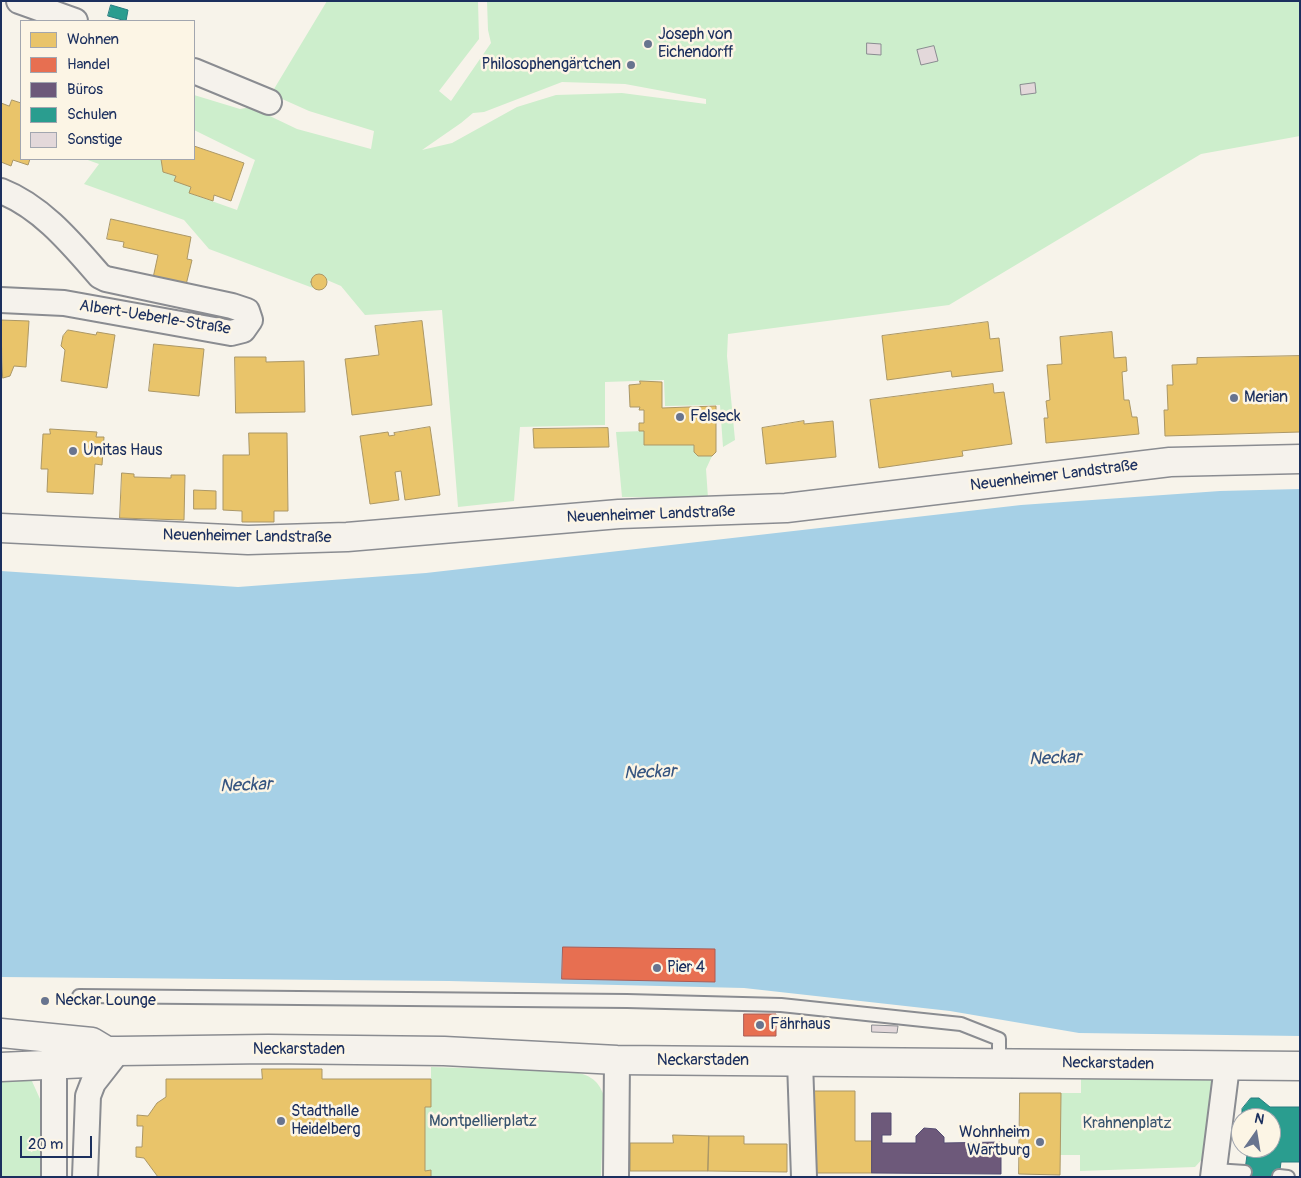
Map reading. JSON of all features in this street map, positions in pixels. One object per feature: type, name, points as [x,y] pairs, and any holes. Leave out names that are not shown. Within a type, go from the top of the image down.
[{"type":"main road","name":"Neuenheimer Landstraße","points":[[1,528],[248,540],[347,537],[619,514],[786,508],[1170,462],[1300,459]]},
{"type":"main road","name":"Neckarstaden","points":[[1,1033],[54,1052]]},
{"type":"main road","name":"Neckarstaden","points":[[1,1067],[92,1042],[113,1051],[268,1049],[444,1050],[617,1060],[1300,1066]]},
{"type":"street","points":[[19,1],[72,20]]},
{"type":"street","points":[[195,71],[269,102]]},
{"type":"street","name":"Albert-Ueberle-Straße","points":[[1,191],[29,207],[60,231],[100,276],[106,280],[240,308],[249,315],[248,325],[237,332],[223,332],[64,303],[1,300]]},
{"type":"street","points":[[85,1177],[88,1096],[113,1051]]},
{"type":"street","points":[[54,1052],[54,1177]]},
{"type":"street","points":[[616,1177],[617,1060]]},
{"type":"street","points":[[800,1062],[804,1177]]},
{"type":"street","points":[[1214,1173],[1227,1066]]},
{"type":"lane","points":[[80,996],[781,1004],[960,1024],[999,1038],[999,1064]]},
{"type":"lane","points":[[1214,1173],[1245,1172]]},
{"type":"green space","points":[[327,1],[478,1],[479,39],[439,91],[451,101],[491,43],[488,30],[487,1],[1300,1],[1300,136],[1201,154],[949,305],[728,334],[727,356],[735,440],[723,447],[720,405],[665,406],[664,380],[605,382],[605,425],[520,427],[514,501],[458,507],[442,310],[365,315],[341,286],[327,280],[325,276],[318,274],[314,276],[311,283],[313,288],[209,249],[184,220],[84,184],[99,164],[88,160],[161,160],[163,172],[176,176],[191,187],[189,193],[237,210],[255,160],[195,130],[195,95],[240,109],[251,107],[297,129],[371,149],[374,131],[309,111],[271,94]],"holes":[[[562,82],[625,84],[706,99],[706,104],[622,93],[556,95],[517,107],[452,143],[422,150],[473,113],[484,112]]]},
{"type":"green space","points":[[644,431],[644,445],[694,445],[712,456],[706,469],[708,498],[622,497],[616,432]]},
{"type":"green space","name":"Montpellierplatz","points":[[431,1067],[569,1071],[591,1078],[599,1085],[604,1096],[601,1177],[431,1177],[431,1170],[425,1171],[425,1107],[431,1107]]},
{"type":"green space","name":"Krahnenplatz","points":[[1081,1077],[1212,1080],[1205,1156],[1195,1167],[1080,1171],[1080,1155],[1060,1155],[1061,1093],[1081,1093]]},
{"type":"green space","points":[[31,1079],[40,1099],[41,1177],[1,1177],[1,1081]]},
{"type":"water","name":"Neckar","points":[[1300,489],[1300,1036],[1079,1033],[950,1011],[744,988],[449,981],[1,977],[1,571],[238,587],[426,573],[1021,505],[1220,491]]},
{"type":"building: Wohnen","points":[[12,100],[20,103],[20,160],[30,160],[28,165],[13,160],[11,166],[1,162],[1,103],[9,106]]},
{"type":"building: Wohnen","points":[[195,146],[244,163],[231,201],[214,195],[213,201],[189,193],[191,187],[174,181],[176,176],[163,172],[161,160],[195,160]]},
{"type":"building: Wohnen","points":[[111,219],[191,237],[187,259],[192,260],[186,285],[153,278],[158,255],[123,247],[124,242],[107,239]]},
{"type":"building: Wohnen","points":[[319,274],[327,282],[319,290],[311,282]]},
{"type":"building: Wohnen","points":[[1,320],[29,321],[26,367],[14,366],[10,376],[3,378]]},
{"type":"building: Wohnen","points":[[422,321],[432,405],[352,415],[345,359],[379,355],[375,326]]},
{"type":"building: Wohnen","points":[[988,322],[990,339],[999,338],[1003,371],[952,377],[951,371],[887,380],[882,336]]},
{"type":"building: Wohnen","points":[[68,330],[96,335],[97,332],[115,335],[107,388],[61,381],[65,350],[61,346],[63,336]]},
{"type":"building: Wohnen","points":[[1112,332],[1114,358],[1126,357],[1127,371],[1122,372],[1124,400],[1129,400],[1132,417],[1137,417],[1139,434],[1046,443],[1044,418],[1048,418],[1046,401],[1050,400],[1047,365],[1062,364],[1060,337]]},
{"type":"building: Wohnen","points":[[154,344],[204,349],[199,396],[149,391]]},
{"type":"building: Wohnen","name":"Merian","points":[[1300,356],[1300,432],[1165,436],[1164,410],[1168,410],[1167,385],[1173,385],[1172,365],[1197,364],[1197,358]]},
{"type":"building: Wohnen","points":[[235,357],[266,357],[266,362],[304,361],[305,412],[236,413]]},
{"type":"building: Wohnen","name":"Felseck","points":[[640,381],[662,382],[662,408],[716,406],[716,452],[712,456],[698,456],[694,452],[694,445],[644,445],[644,431],[639,431],[639,423],[644,423],[644,410],[639,410],[640,407],[630,407],[629,385],[640,384]]},
{"type":"building: Wohnen","points":[[993,384],[994,393],[1004,392],[1012,444],[962,451],[963,456],[879,468],[870,400]]},
{"type":"building: Wohnen","points":[[804,421],[804,424],[833,421],[836,457],[766,464],[762,428]]},
{"type":"building: Wohnen","points":[[430,427],[440,495],[405,500],[401,471],[395,472],[399,500],[370,504],[360,436],[388,432],[389,436],[395,435],[394,433]]},
{"type":"building: Wohnen","points":[[608,428],[609,447],[534,448],[533,429]]},
{"type":"building: Wohnen","name":"Unitas Haus","points":[[50,429],[97,432],[96,437],[104,437],[102,465],[95,464],[93,494],[47,492],[48,469],[41,469],[43,434],[50,434]]},
{"type":"building: Wohnen","points":[[249,433],[287,433],[288,511],[274,511],[274,522],[242,522],[242,511],[223,510],[223,455],[249,455]]},
{"type":"building: Wohnen","points":[[122,473],[134,474],[134,477],[171,478],[171,475],[185,475],[184,520],[120,518]]},
{"type":"building: Wohnen","points":[[194,490],[216,491],[216,509],[194,509]]},
{"type":"building: Wohnen","name":"Stadthalle Heidelberg","points":[[262,1069],[322,1069],[322,1079],[431,1079],[431,1107],[425,1107],[425,1171],[431,1170],[431,1177],[158,1177],[144,1158],[136,1157],[136,1147],[142,1147],[143,1126],[137,1126],[137,1115],[148,1116],[157,1103],[166,1097],[166,1079],[262,1079]]},
{"type":"building: Wohnen","points":[[814,1091],[855,1091],[855,1141],[872,1141],[872,1173],[814,1173]]},
{"type":"building: Wohnen","name":"Wohnheim Wartburg","points":[[1020,1093],[1061,1093],[1060,1175],[1019,1174]]},
{"type":"building: Wohnen","points":[[673,1135],[709,1136],[708,1171],[630,1171],[630,1143],[673,1143]]},
{"type":"building: Wohnen","points":[[709,1136],[744,1136],[744,1144],[787,1144],[787,1172],[708,1171]]},
{"type":"building: Handel","points":[[563,947],[715,949],[715,982],[562,979]]},
{"type":"building: Handel","name":"Fährhaus","points":[[744,1014],[776,1014],[776,1036],[744,1036]]},
{"type":"building: Büros","points":[[872,1113],[891,1113],[891,1135],[882,1135],[882,1143],[916,1143],[916,1136],[924,1128],[936,1129],[944,1137],[944,1143],[1001,1142],[1001,1174],[872,1173]]},
{"type":"building: Schulen","points":[[111,5],[128,10],[126,20],[108,16]]},
{"type":"building: Schulen","points":[[1251,1098],[1259,1098],[1270,1107],[1300,1107],[1300,1162],[1281,1162],[1279,1177],[1244,1177],[1247,1158],[1281,1158],[1281,1108],[1243,1108]]},
{"type":"building: Sonstige","points":[[867,43],[881,44],[881,55],[867,54]]},
{"type":"building: Sonstige","points":[[934,46],[938,61],[921,65],[917,50]]},
{"type":"building: Sonstige","points":[[1035,83],[1036,93],[1021,95],[1020,85]]},
{"type":"building: Sonstige","points":[[872,1025],[898,1026],[897,1033],[872,1032]]},
{"type":"place","name":"Joseph von Eichendorff","points":[[648,44]]},
{"type":"place","name":"Philosophengärtchen","points":[[631,65]]},
{"type":"place","name":"Merian","points":[[1234,398]]},
{"type":"place","name":"Felseck","points":[[680,417]]},
{"type":"place","name":"Unitas Haus","points":[[73,451]]},
{"type":"place","name":"Pier 4","points":[[657,968]]},
{"type":"place","name":"Neckar Lounge","points":[[45,1001]]},
{"type":"place","name":"Fährhaus","points":[[760,1025]]},
{"type":"place","name":"Stadthalle Heidelberg","points":[[281,1121]]},
{"type":"place","name":"Wohnheim Wartburg","points":[[1040,1142]]}]
